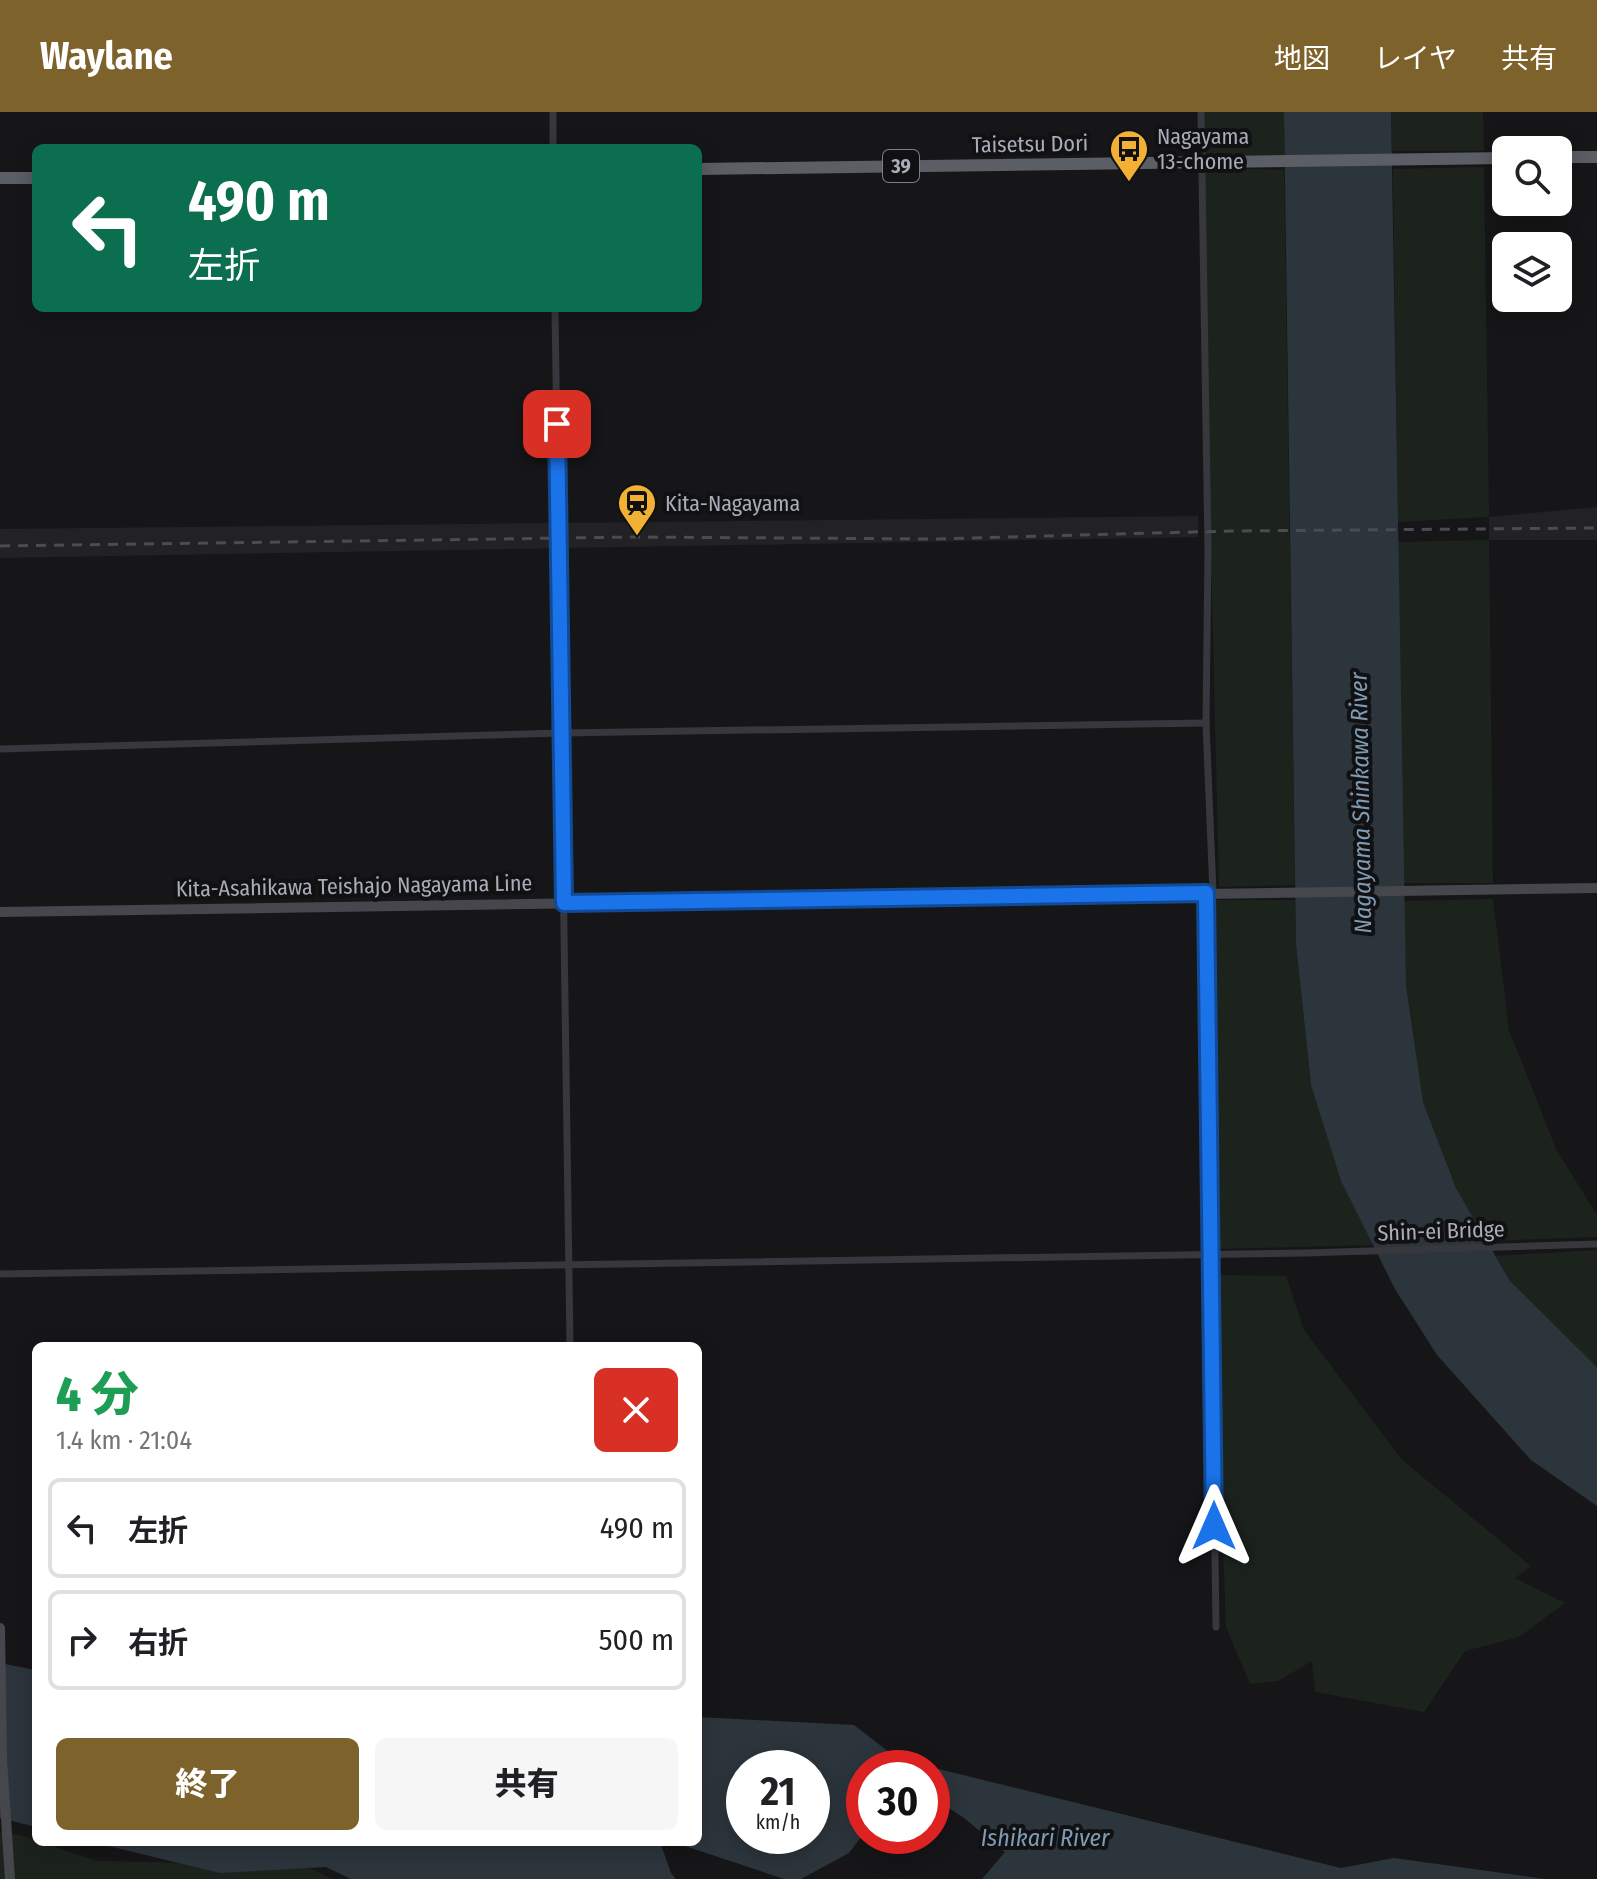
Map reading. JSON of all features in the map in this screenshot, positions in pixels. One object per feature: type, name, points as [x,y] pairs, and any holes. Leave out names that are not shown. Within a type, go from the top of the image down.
[{"type":"highway","points":[[1572,157],[1597,157]]},
{"type":"highway","name":"Taisetsu Dori","points":[[702,169],[1492,158]]},
{"type":"highway","points":[[0,178],[32,178]]},
{"type":"main road","name":"Kita-Asahikawa Teishajo Nagayama Line","points":[[0,912],[1597,888]]},
{"type":"main road","points":[[0,1628],[2,1759],[10,1879]]},
{"type":"street","points":[[553,112],[553,144]]},
{"type":"street","points":[[1201,112],[1208,551],[1206,723],[1216,1627]]},
{"type":"street","points":[[555,312],[570,1342]]},
{"type":"street","points":[[0,749],[561,733],[1206,723]]},
{"type":"street","name":"Shin-ei Bridge","points":[[0,1274],[1211,1255],[1597,1244]]},
{"type":"shaded area","points":[[1201,112],[1284,112],[1284,156],[1202,155]]},
{"type":"shaded area","points":[[1391,112],[1483,112],[1484,151],[1392,151]]},
{"type":"shaded area","points":[[1202,167],[1284,170],[1295,885],[1219,887]]},
{"type":"shaded area","points":[[1484,167],[1489,517],[1398,522],[1393,169]]},
{"type":"shaded area","points":[[1597,507],[1597,540],[1489,540],[1489,517]]},
{"type":"shaded area","points":[[1198,516],[1198,537],[0,558],[0,529]]},
{"type":"shaded area","points":[[1489,540],[1493,883],[1403,883],[1397,542]]},
{"type":"shaded area","points":[[1493,899],[1509,1030],[1556,1149],[1597,1215],[1597,1237],[1487,1241],[1456,1188],[1423,1102],[1406,985],[1403,901]]},
{"type":"shaded area","points":[[1215,900],[1295,900],[1296,945],[1311,1085],[1341,1181],[1373,1245],[1219,1249]]},
{"type":"shaded area","points":[[1597,1250],[1597,1367],[1510,1281],[1496,1256]]},
{"type":"shaded area","points":[[1219,1275],[1286,1276],[1304,1330],[1402,1460],[1531,1566],[1515,1578],[1565,1603],[1519,1637],[1465,1651],[1424,1712],[1315,1692],[1312,1661],[1278,1681],[1250,1684],[1226,1627],[1220,1467]]},
{"type":"shaded area","points":[[0,1832],[32,1839],[32,1846],[53,1846],[97,1861],[303,1865],[332,1879],[0,1879]]},
{"type":"water","name":"Nagayama Shinkawa River","points":[[1284,112],[1391,112],[1406,985],[1423,1102],[1456,1188],[1510,1281],[1597,1367],[1597,1506],[1531,1460],[1437,1355],[1395,1289],[1341,1181],[1311,1085],[1296,944]]},
{"type":"water","points":[[0,1663],[32,1669],[32,1826],[0,1818]]},
{"type":"water","name":"Ishikari River","points":[[702,1717],[854,1725],[886,1750],[846,1750],[847,1854],[801,1879],[784,1879],[685,1846],[702,1846]]},
{"type":"water","name":"Ishikari River","points":[[950,1772],[1341,1868],[1394,1858],[1545,1879],[982,1879],[1005,1852],[950,1809]]},
{"type":"water","points":[[109,1846],[661,1846],[676,1879],[351,1879],[326,1867],[220,1873]]},
{"type":"railway","points":[[0,546],[637,537],[934,539],[1230,531],[1597,528]]},
{"type":"place","name":"Nagayama 13-chome","points":[[1129,183]]},
{"type":"place","name":"Kita-Nagayama","points":[[637,537]]},
{"type":"route","points":[[557,424],[564,903],[1206,893],[1214,1526]]}]
